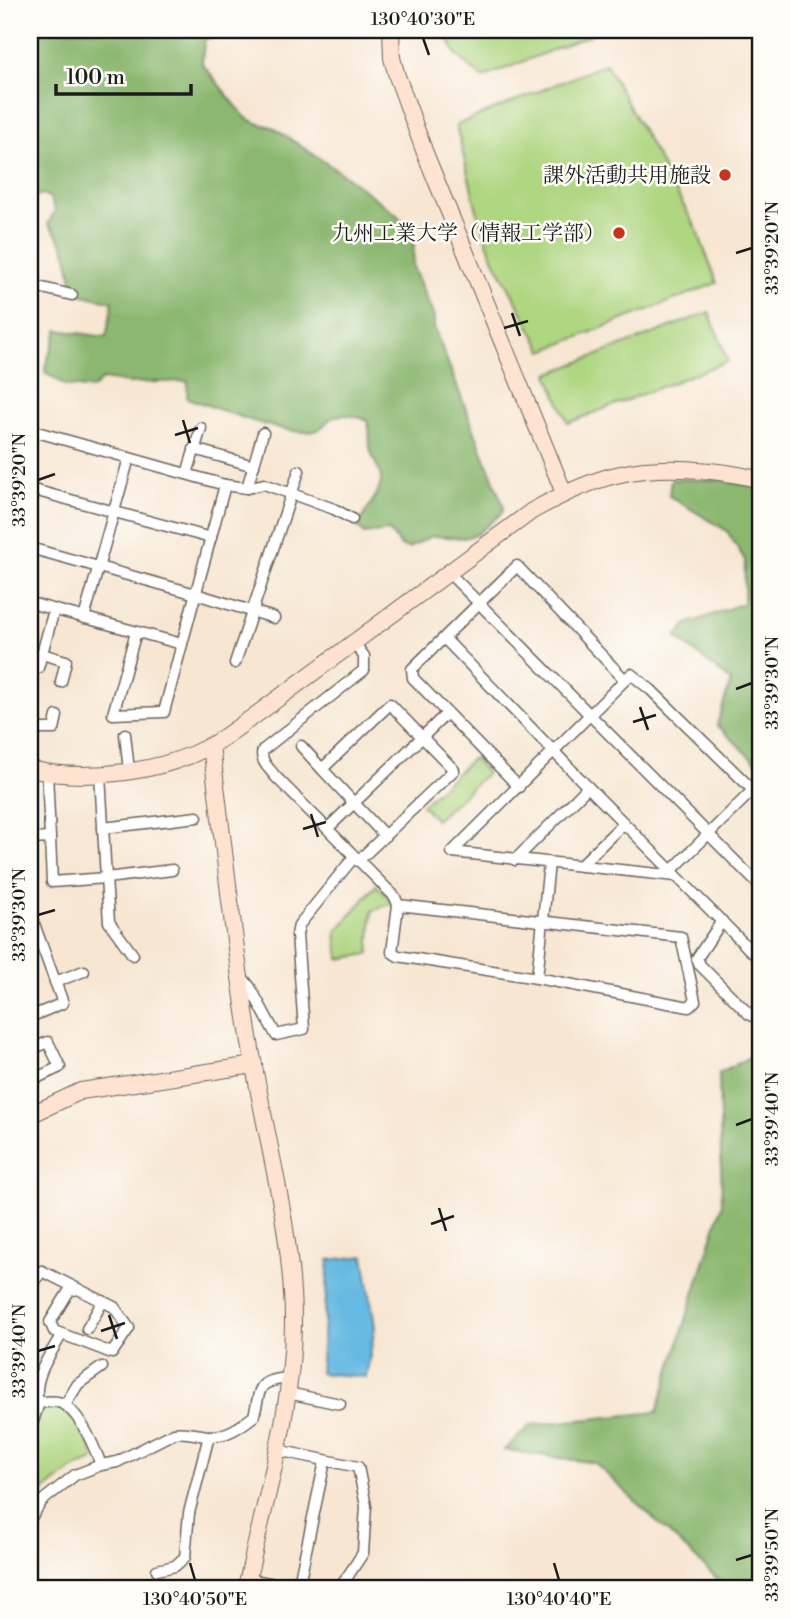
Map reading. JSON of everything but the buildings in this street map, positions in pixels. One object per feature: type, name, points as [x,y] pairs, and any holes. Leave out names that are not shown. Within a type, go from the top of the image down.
[{"type":"street","points":[[391,30],[392,58],[425,153],[564,493]]},
{"type":"street","points":[[30,285],[72,295]]},
{"type":"street","points":[[187,474],[201,428]]},
{"type":"street","points":[[30,430],[225,485],[247,488],[264,484],[352,519]]},
{"type":"street","points":[[247,488],[263,433]]},
{"type":"street","points":[[194,449],[254,466]]},
{"type":"street","points":[[84,618],[129,458]]},
{"type":"street","points":[[30,769],[100,775],[170,761],[211,746],[253,718],[532,511],[564,493],[617,475],[661,469],[735,474],[761,480]]},
{"type":"street","points":[[235,663],[299,471]]},
{"type":"street","points":[[136,632],[113,714],[164,712],[225,485]]},
{"type":"street","points":[[30,489],[211,538]]},
{"type":"street","points":[[30,548],[274,618]]},
{"type":"street","points":[[519,787],[413,678],[412,669],[517,566],[625,680]]},
{"type":"street","points":[[447,572],[480,602],[761,887]]},
{"type":"street","points":[[30,603],[183,644]]},
{"type":"street","points":[[30,666],[38,668],[54,610]]},
{"type":"street","points":[[445,639],[761,961]]},
{"type":"street","points":[[354,642],[364,656],[364,670],[263,750],[261,755],[275,776],[395,897],[398,905],[392,951],[398,956],[537,978],[690,1007],[695,1002],[681,937],[398,905]]},
{"type":"street","points":[[42,654],[66,661],[61,682]]},
{"type":"street","points":[[631,674],[651,690],[757,794],[708,834],[673,874],[452,852],[631,674]]},
{"type":"street","points":[[239,975],[250,987],[276,1035],[304,1029],[297,935],[299,925],[356,859],[385,836],[454,770],[390,704],[322,769]]},
{"type":"street","points":[[30,736],[40,729],[54,729],[57,716]]},
{"type":"street","points":[[328,828],[442,718]]},
{"type":"street","points":[[125,734],[129,771]]},
{"type":"street","points":[[211,746],[239,975],[290,1254],[293,1322],[291,1377],[247,1583],[297,1588],[325,1461]]},
{"type":"street","points":[[301,746],[385,836]]},
{"type":"street","points":[[47,772],[52,881],[172,870]]},
{"type":"street","points":[[100,775],[109,922],[133,955]]},
{"type":"street","points":[[515,860],[588,787]]},
{"type":"street","points":[[103,828],[197,817]]},
{"type":"street","points":[[580,866],[624,823]]},
{"type":"street","points":[[30,839],[50,838]]},
{"type":"street","points":[[537,978],[549,863]]},
{"type":"street","points":[[30,913],[63,1003],[30,1017]]},
{"type":"street","points":[[722,921],[698,958],[700,965],[750,1014],[761,1020]]},
{"type":"street","points":[[748,948],[761,936]]},
{"type":"street","points":[[55,982],[84,971]]},
{"type":"street","points":[[30,1050],[48,1042],[60,1067],[30,1081]]},
{"type":"street","points":[[30,1115],[81,1091],[254,1065]]},
{"type":"street","points":[[30,1287],[43,1271],[114,1307],[130,1328],[111,1353],[54,1331],[50,1322],[69,1292],[78,1289]]},
{"type":"street","points":[[87,1329],[103,1301]]},
{"type":"street","points":[[30,1430],[39,1403],[36,1397],[41,1375],[62,1334]]},
{"type":"street","points":[[65,1405],[78,1384],[102,1367]]},
{"type":"street","points":[[30,1519],[42,1501],[75,1475],[117,1462],[174,1433],[209,1436],[226,1434],[254,1416],[259,1388],[268,1381],[291,1377]]},
{"type":"street","points":[[288,1394],[340,1404]]},
{"type":"street","points":[[39,1403],[54,1401],[65,1405],[93,1442],[101,1465]]},
{"type":"street","points":[[157,1570],[175,1566],[185,1557],[189,1513],[209,1436]]},
{"type":"street","points":[[277,1450],[358,1467],[366,1506],[362,1553],[340,1588]]},
{"type":"green space","points":[[30,30],[241,30],[213,36],[204,41],[202,64],[245,117],[272,127],[343,174],[396,214],[408,227],[414,239],[413,267],[504,507],[502,513],[477,534],[464,538],[431,536],[409,548],[401,546],[389,531],[364,534],[358,527],[381,481],[370,448],[367,420],[341,415],[315,431],[294,431],[247,419],[187,398],[188,381],[130,383],[103,379],[92,389],[65,385],[45,372],[58,330],[106,337],[113,302],[74,293],[64,248],[48,224],[55,211],[50,198],[43,194],[30,198]]},
{"type":"green space","points":[[444,30],[593,30],[590,35],[482,78],[455,53]]},
{"type":"green space","points":[[606,64],[697,230],[717,283],[543,351],[494,260],[480,223],[456,125]]},
{"type":"green space","points":[[709,312],[728,361],[568,423],[548,374]]},
{"type":"green space","points":[[671,479],[720,480],[761,488],[761,767],[717,725],[731,681],[676,637],[687,624],[744,603],[745,560],[727,531],[669,496]]},
{"type":"green space","points":[[473,758],[487,773],[436,820],[422,805]]},
{"type":"green space","points":[[376,885],[392,903],[372,911],[369,954],[339,959],[336,932]]},
{"type":"green space","points":[[761,1051],[761,1588],[727,1588],[595,1463],[504,1450],[531,1425],[657,1412],[722,1205],[719,1073]]},
{"type":"green space","points":[[51,1405],[72,1419],[83,1433],[95,1457],[71,1470],[38,1495],[30,1485],[30,1439],[41,1410]]},
{"type":"water","points":[[364,1256],[375,1327],[366,1377],[320,1373],[329,1260]]},
{"type":"place","name":"課外活動共用施設","points":[[725,175]]},
{"type":"place","name":"九州工業大学（情報工学部）","points":[[619,233]]}]
